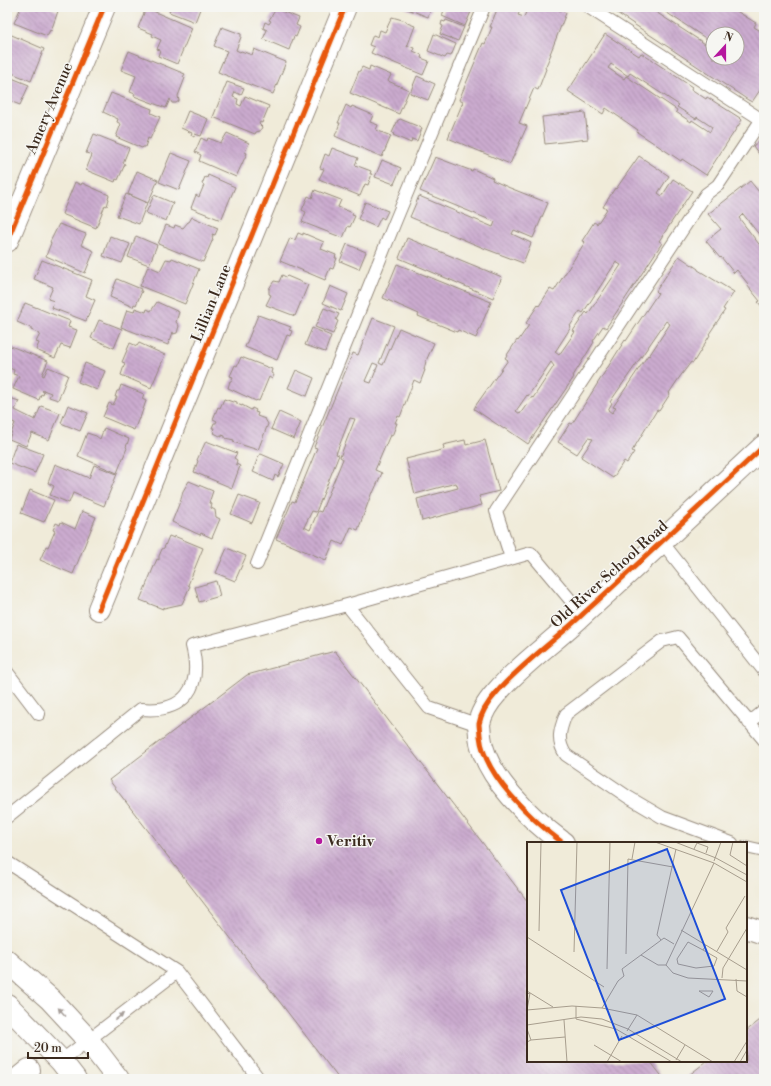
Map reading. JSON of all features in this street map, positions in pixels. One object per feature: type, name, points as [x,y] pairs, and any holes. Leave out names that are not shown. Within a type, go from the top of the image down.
[{"type":"street","name":"Amery Avenue","points":[[7,241],[104,7]]},
{"type":"street","name":"Lillian Lane","points":[[99,609],[345,7]]},
{"type":"street","name":"Old River School Road","points":[[479,725],[485,708],[497,692],[517,672],[583,615],[764,446]]},
{"type":"street","points":[[479,725],[481,746],[490,768],[508,792],[547,831],[562,842]]},
{"type":"street","points":[[747,927],[764,933]]},
{"type":"street","points":[[7,961],[50,999],[88,1040],[118,1079]]},
{"type":"street","points":[[7,1005],[61,1061],[75,1079]]},
{"type":"lane","points":[[257,564],[395,222],[484,7]]},
{"type":"lane","points":[[511,558],[496,511],[706,194],[718,185],[763,118],[588,7]]},
{"type":"lane","points":[[662,542],[764,671]]},
{"type":"lane","points":[[7,817],[141,709],[162,709],[179,702],[186,696],[192,688],[196,672],[195,655],[192,646],[346,606],[531,553],[583,615]]},
{"type":"lane","points":[[346,606],[429,708],[479,725]]},
{"type":"lane","points":[[729,842],[662,817],[628,797],[566,754],[561,747],[560,731],[566,714],[662,641],[678,637],[764,740]]},
{"type":"lane","points":[[7,672],[39,714]]},
{"type":"lane","points":[[749,723],[764,711]]},
{"type":"lane","points":[[747,847],[764,851]]},
{"type":"lane","points":[[7,862],[177,972],[259,1079]]},
{"type":"lane","points":[[61,1061],[177,972]]},
{"type":"building","points":[[21,7],[49,7],[58,11],[51,31],[50,30],[47,36],[14,23]]},
{"type":"building","points":[[171,7],[195,7],[200,9],[195,22],[169,12]]},
{"type":"building","points":[[432,7],[428,17],[405,8]]},
{"type":"building","points":[[445,7],[473,7],[465,26],[442,16]]},
{"type":"building","points":[[498,7],[522,7],[518,15],[524,17],[528,7],[553,7],[566,13],[538,90],[534,88],[519,123],[527,126],[510,164],[448,138],[463,102],[459,100],[483,43],[485,44]]},
{"type":"building","points":[[612,7],[648,7],[705,44],[705,66],[745,66],[745,26],[705,26],[705,38],[658,7],[730,7],[756,23],[754,27],[764,33],[764,84],[752,102],[748,100],[617,13],[619,10]]},
{"type":"building","points":[[146,8],[192,28],[177,64],[158,56],[160,50],[157,49],[161,40],[152,36],[153,34],[138,28]]},
{"type":"building","points":[[276,9],[299,18],[296,25],[300,27],[296,37],[294,36],[289,50],[263,39],[267,30],[263,28],[265,22],[269,24],[271,21],[269,20]]},
{"type":"building","points":[[392,17],[406,21],[407,23],[415,26],[407,47],[409,46],[414,48],[413,51],[422,55],[421,58],[429,61],[423,75],[371,53],[374,47],[369,45],[373,35],[378,37],[380,30],[385,32]]},
{"type":"building","points":[[446,20],[464,27],[458,41],[440,34],[443,26],[441,25],[442,21],[445,22]]},
{"type":"building","points":[[222,27],[241,34],[236,50],[252,55],[254,49],[286,62],[273,94],[218,72],[227,51],[214,46]]},
{"type":"building","points":[[7,33],[44,49],[31,81],[7,71]]},
{"type":"building","points":[[434,34],[456,44],[451,56],[447,55],[445,58],[428,51]]},
{"type":"building","points":[[605,34],[639,56],[641,53],[692,87],[691,89],[706,99],[707,97],[742,120],[706,175],[682,159],[681,161],[637,132],[638,130],[606,108],[603,114],[568,91]],"holes":[[[611,64],[628,76],[630,73],[679,105],[677,107],[696,119],[697,117],[712,127],[710,132],[692,120],[691,122],[676,112],[677,110],[626,76],[624,79],[608,68]]]},
{"type":"building","points":[[129,51],[185,74],[183,77],[185,78],[178,96],[179,101],[172,103],[170,99],[166,108],[134,96],[135,94],[130,92],[136,76],[121,70]]},
{"type":"building","points":[[370,66],[391,75],[388,81],[409,90],[399,114],[350,93],[359,71],[362,67],[369,70]]},
{"type":"building","points":[[7,76],[29,85],[20,105],[7,100]]},
{"type":"building","points":[[417,76],[435,84],[428,100],[410,93]]},
{"type":"building","points":[[227,82],[244,88],[241,95],[235,92],[233,97],[238,99],[237,104],[241,106],[245,96],[269,106],[262,123],[260,122],[259,124],[262,127],[260,131],[256,132],[255,134],[213,117]]},
{"type":"building","points":[[111,93],[152,109],[151,113],[160,117],[150,139],[148,138],[145,147],[142,148],[116,137],[121,124],[117,122],[118,119],[103,112]]},
{"type":"building","points":[[346,105],[373,115],[370,122],[378,125],[376,130],[391,136],[382,157],[335,136],[340,123],[338,123]]},
{"type":"building","points":[[188,111],[208,119],[201,136],[195,134],[194,137],[191,135],[192,133],[181,128]]},
{"type":"building","points":[[585,112],[588,139],[545,144],[542,117]]},
{"type":"building","points":[[400,119],[422,128],[417,141],[412,139],[411,143],[393,135],[394,134],[392,133],[398,120]]},
{"type":"building","points":[[227,133],[249,143],[245,152],[247,153],[236,177],[199,161],[201,155],[195,152],[201,138],[207,141],[208,138],[221,143]]},
{"type":"building","points":[[94,134],[129,148],[123,163],[125,164],[118,180],[116,179],[115,182],[86,170],[92,155],[86,153]]},
{"type":"building","points":[[764,137],[764,161],[753,146]]},
{"type":"building","points":[[332,148],[358,158],[355,165],[371,171],[370,174],[372,174],[368,185],[365,184],[360,196],[319,179],[324,169],[320,168],[325,154],[329,156]]},
{"type":"building","points":[[171,153],[191,161],[179,190],[159,182]]},
{"type":"building","points":[[639,156],[669,176],[658,193],[662,196],[673,179],[692,191],[659,241],[662,243],[606,328],[603,326],[593,341],[594,342],[573,376],[574,377],[528,444],[474,409],[508,360],[505,358],[529,325],[526,323],[550,289],[554,291],[585,242],[582,241],[594,222],[597,224],[607,209],[603,207],[615,188],[616,189]],"holes":[[[616,262],[621,265],[588,314],[586,312],[573,331],[575,332],[559,355],[555,352],[571,327],[570,326],[580,311],[583,313]],[[551,362],[554,366],[533,398],[532,397],[520,414],[516,411]]]},
{"type":"building","points":[[435,157],[472,171],[473,169],[493,178],[492,180],[548,203],[533,238],[514,230],[512,234],[531,243],[523,263],[410,217],[419,196],[493,227],[495,222],[420,191]]},
{"type":"building","points":[[382,160],[401,168],[394,184],[375,177]]},
{"type":"building","points":[[137,171],[158,180],[148,203],[128,194]]},
{"type":"building","points":[[208,175],[235,187],[221,220],[191,208],[196,195],[199,197],[204,185],[202,184],[205,177],[207,178]]},
{"type":"building","points":[[750,181],[764,198],[761,201],[764,205],[764,241],[743,214],[739,218],[762,248],[764,247],[764,309],[758,302],[760,301],[737,270],[734,273],[706,241],[721,229],[708,214]]},
{"type":"building","points":[[75,182],[81,185],[82,183],[109,195],[107,206],[105,205],[96,228],[62,214]]},
{"type":"building","points":[[315,190],[341,200],[338,207],[353,213],[352,215],[355,216],[350,227],[348,226],[343,238],[302,222],[306,212],[302,210],[308,196],[312,198]]},
{"type":"building","points":[[126,194],[147,203],[139,224],[117,216]]},
{"type":"building","points":[[154,195],[173,203],[166,221],[146,213]]},
{"type":"building","points":[[365,202],[388,211],[384,219],[381,217],[376,227],[358,219]]},
{"type":"building","points":[[192,217],[218,228],[215,235],[212,234],[213,239],[203,262],[158,244],[166,225],[174,228],[175,225],[183,228]]},
{"type":"building","points":[[59,224],[86,234],[81,245],[94,251],[85,273],[46,256],[51,243],[50,242]]},
{"type":"building","points":[[298,233],[303,235],[303,233],[324,242],[321,249],[336,255],[335,258],[337,258],[333,269],[330,268],[325,280],[280,261],[290,238],[295,240]]},
{"type":"building","points":[[110,236],[130,244],[122,263],[103,256]]},
{"type":"building","points":[[136,236],[157,245],[149,265],[128,257]]},
{"type":"building","points":[[407,238],[502,277],[493,298],[399,258]]},
{"type":"building","points":[[347,244],[366,252],[359,269],[340,261]]},
{"type":"building","points":[[679,256],[698,270],[734,292],[723,309],[725,310],[709,334],[710,335],[693,363],[691,362],[679,378],[659,411],[657,410],[632,451],[634,452],[627,463],[624,461],[613,478],[581,457],[593,439],[588,438],[577,454],[558,442],[570,423],[572,424],[625,340],[626,341],[658,293],[656,291]],"holes":[[[666,321],[670,324],[613,407],[616,408],[612,413],[608,410],[612,403],[610,402]]]},
{"type":"building","points":[[172,258],[199,269],[185,304],[140,286],[148,266],[160,271],[166,259],[171,260]]},
{"type":"building","points":[[42,260],[92,280],[86,296],[95,300],[86,321],[52,308],[54,301],[48,299],[53,287],[34,279]]},
{"type":"building","points":[[397,264],[491,302],[476,338],[418,316],[419,314],[383,298]]},
{"type":"building","points":[[282,275],[308,285],[295,316],[266,305],[271,295],[269,294],[269,289],[274,281],[279,282]]},
{"type":"building","points":[[117,279],[141,289],[140,291],[142,291],[136,305],[134,304],[133,307],[110,297]]},
{"type":"building","points":[[330,286],[348,294],[341,311],[323,303]]},
{"type":"building","points":[[157,302],[179,312],[176,322],[179,326],[177,333],[173,334],[173,332],[168,345],[121,327],[127,310],[134,312],[135,308],[146,312],[147,309],[151,311]]},
{"type":"building","points":[[25,303],[70,321],[68,327],[77,330],[70,348],[61,345],[55,358],[36,350],[39,343],[36,342],[40,334],[17,322]]},
{"type":"building","points":[[324,308],[339,314],[333,334],[315,327]]},
{"type":"building","points":[[258,315],[291,327],[289,330],[292,331],[290,336],[287,335],[277,360],[245,347]]},
{"type":"building","points":[[373,318],[394,326],[379,363],[383,365],[399,328],[434,343],[426,361],[425,370],[420,383],[414,380],[400,417],[398,416],[395,423],[397,423],[392,436],[390,435],[375,470],[382,473],[373,493],[372,492],[358,530],[351,527],[343,545],[334,541],[326,560],[276,539],[292,501],[295,502],[317,448],[314,447],[353,353],[358,355]],"holes":[[[373,363],[378,365],[371,383],[365,381]],[[350,418],[355,419],[340,457],[343,459],[321,512],[318,511],[310,530],[304,527],[312,511],[316,512],[339,455],[336,454]]]},
{"type":"building","points":[[99,320],[122,329],[114,348],[91,338]]},
{"type":"building","points":[[312,328],[331,336],[325,352],[305,345]]},
{"type":"building","points":[[130,343],[137,346],[139,343],[165,355],[151,388],[121,375],[125,363],[122,362]]},
{"type":"building","points":[[8,345],[48,361],[42,375],[44,376],[48,367],[68,375],[58,400],[49,397],[51,393],[43,390],[43,395],[41,394],[39,400],[13,389],[19,376],[13,374],[14,370],[7,367]]},
{"type":"building","points":[[241,357],[272,369],[271,373],[274,375],[272,379],[269,377],[259,401],[228,388],[233,377],[230,376]]},
{"type":"building","points":[[85,363],[105,371],[97,390],[78,382]]},
{"type":"building","points":[[296,370],[314,378],[307,396],[288,388]]},
{"type":"building","points":[[121,385],[144,394],[142,399],[146,401],[134,430],[103,417],[109,403],[113,405],[117,397],[115,397],[117,391],[119,391]]},
{"type":"building","points":[[7,397],[19,401],[15,410],[35,420],[41,406],[60,413],[49,440],[32,433],[26,446],[9,439],[15,423],[10,421],[7,429]]},
{"type":"building","points":[[224,399],[237,402],[237,404],[251,410],[252,408],[258,413],[257,416],[265,419],[268,424],[258,450],[233,442],[234,440],[214,433],[214,428],[212,428],[214,423],[217,421],[213,419],[218,407],[220,408]]},
{"type":"building","points":[[68,405],[88,413],[80,431],[61,423]]},
{"type":"building","points":[[279,412],[301,422],[294,439],[271,429]]},
{"type":"building","points":[[104,428],[129,439],[117,473],[78,456],[87,433],[100,439]]},
{"type":"building","points":[[465,440],[466,445],[485,440],[499,491],[479,496],[482,505],[422,521],[417,499],[458,488],[456,483],[415,494],[406,459],[442,450],[444,448],[443,445]]},
{"type":"building","points":[[206,441],[237,453],[234,458],[237,460],[236,464],[240,466],[232,488],[194,472],[198,461],[197,460]]},
{"type":"building","points":[[16,444],[43,454],[35,473],[9,463]]},
{"type":"building","points":[[261,454],[284,464],[278,477],[275,475],[273,481],[253,472],[259,455]]},
{"type":"building","points":[[55,464],[89,478],[94,465],[117,474],[104,506],[73,493],[69,503],[50,495],[54,486],[48,483]]},
{"type":"building","points":[[189,481],[213,491],[209,503],[212,504],[211,508],[215,510],[216,517],[220,519],[212,538],[201,533],[200,535],[172,522],[183,491]]},
{"type":"building","points":[[30,490],[54,500],[44,522],[21,513]]},
{"type":"building","points":[[239,495],[260,503],[252,523],[231,514]]},
{"type":"building","points":[[82,511],[96,517],[73,574],[40,560],[55,531],[53,530],[56,523],[60,525],[61,522],[75,529]]},
{"type":"building","points":[[169,536],[174,538],[174,536],[203,548],[182,604],[163,607],[163,609],[140,600],[157,559],[159,560],[159,556]]},
{"type":"building","points":[[227,548],[246,556],[235,581],[216,573]]},
{"type":"building","points":[[216,581],[220,596],[199,602],[195,587]]},
{"type":"building","name":"Veritiv","points":[[335,651],[527,901],[527,1062],[651,1062],[664,1079],[339,1079],[109,780],[247,675]]},
{"type":"building","points":[[764,1017],[764,1079],[684,1079],[706,1062],[747,1062],[747,1030]]},
{"type":"cycle path","points":[[7,241],[104,7]]},
{"type":"cycle path","points":[[99,609],[345,7]]},
{"type":"cycle path","points":[[562,842],[524,810],[511,796],[490,766],[483,751],[480,736],[479,724],[483,711],[494,695],[517,671],[573,623],[764,446]]},
{"type":"place","name":"Veritiv","points":[[319,841]]}]
